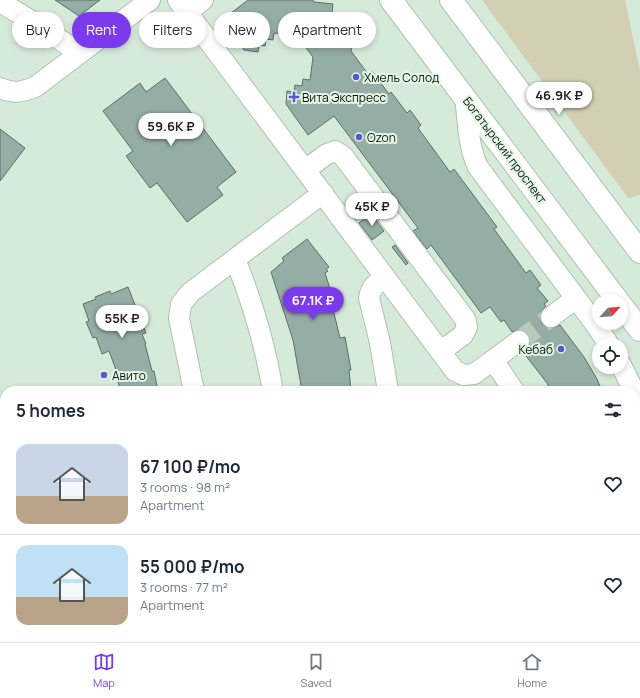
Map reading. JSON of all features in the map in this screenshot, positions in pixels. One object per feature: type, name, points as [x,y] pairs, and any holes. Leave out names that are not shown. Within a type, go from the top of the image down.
[{"type":"main road","name":"Богатырский проспект","points":[[391,0],[613,294]]},
{"type":"main road","points":[[451,0],[636,242]]},
{"type":"main road","points":[[628,314],[640,330]]},
{"type":"lane","points":[[0,88],[7,91],[21,92],[35,87],[150,0]]},
{"type":"lane","points":[[203,0],[182,6],[456,371],[464,375],[474,374],[519,341]]},
{"type":"lane","points":[[0,2],[40,26],[79,53]]},
{"type":"lane","points":[[465,98],[473,157],[478,167],[604,338]]},
{"type":"lane","points":[[305,170],[326,154],[335,152],[343,156],[465,319],[467,328],[463,335],[441,352]]},
{"type":"lane","points":[[484,175],[484,167],[487,160],[493,156],[501,154],[509,155]]},
{"type":"lane","points":[[193,386],[179,318],[181,304],[190,292],[323,193]]},
{"type":"lane","points":[[235,259],[257,317],[273,386]]},
{"type":"lane","points":[[385,277],[374,285],[370,291],[369,298],[380,343],[387,386]]},
{"type":"lane","points":[[551,317],[576,298]]},
{"type":"lane","points":[[493,360],[511,386]]},
{"type":"lane","points":[[626,374],[632,386]]},
{"type":"shaded area","points":[[482,0],[625,0],[640,71],[640,195],[628,198]]},
{"type":"building","points":[[55,0],[100,0],[84,12],[73,12]]},
{"type":"building","points":[[248,0],[313,0],[314,2],[333,4],[332,12],[278,12],[278,34],[274,33],[273,40],[270,40],[270,12],[232,12]]},
{"type":"building","points":[[243,48],[259,48],[258,52],[244,50]]},
{"type":"building","points":[[306,48],[351,48],[351,51],[368,74],[372,71],[389,94],[391,92],[407,113],[410,110],[421,125],[418,128],[450,172],[454,169],[497,227],[494,229],[526,273],[530,270],[541,285],[537,288],[548,301],[544,304],[546,306],[540,313],[542,324],[546,327],[552,328],[560,325],[584,357],[600,386],[548,386],[523,352],[530,345],[528,334],[523,330],[512,332],[504,320],[501,322],[490,307],[481,313],[431,245],[427,249],[413,231],[418,228],[334,116],[308,135],[286,104],[287,91],[294,92],[295,85],[302,86],[303,79],[310,80],[313,57]]},
{"type":"building","points":[[165,78],[236,172],[217,187],[223,195],[187,222],[157,183],[150,188],[126,156],[133,151],[103,111],[140,83],[146,92]]},
{"type":"building","points":[[0,129],[25,148],[0,181]]},
{"type":"building","points":[[371,214],[384,231],[372,240],[359,223]]},
{"type":"building","points":[[307,239],[329,267],[326,269],[328,271],[325,273],[335,304],[332,305],[340,338],[345,337],[351,370],[349,370],[351,386],[301,386],[293,340],[271,272],[284,261],[282,258]]},
{"type":"building","points":[[395,245],[408,263],[406,265],[392,247]]},
{"type":"building","points":[[128,287],[146,333],[142,334],[146,344],[152,371],[154,371],[157,386],[119,386],[115,367],[109,351],[102,354],[96,337],[93,338],[86,322],[89,321],[83,304],[110,291],[111,294]]},
{"type":"tunnel","points":[[519,341],[551,317]]},
{"type":"place","name":"Хмель Солод","points":[[356,77]]},
{"type":"place","name":"Вита Экспресс","points":[[294,97]]},
{"type":"place","name":"Ozon","points":[[359,137]]},
{"type":"place","name":"Кебаб","points":[[561,349]]},
{"type":"place","name":"Авито","points":[[104,375]]}]
